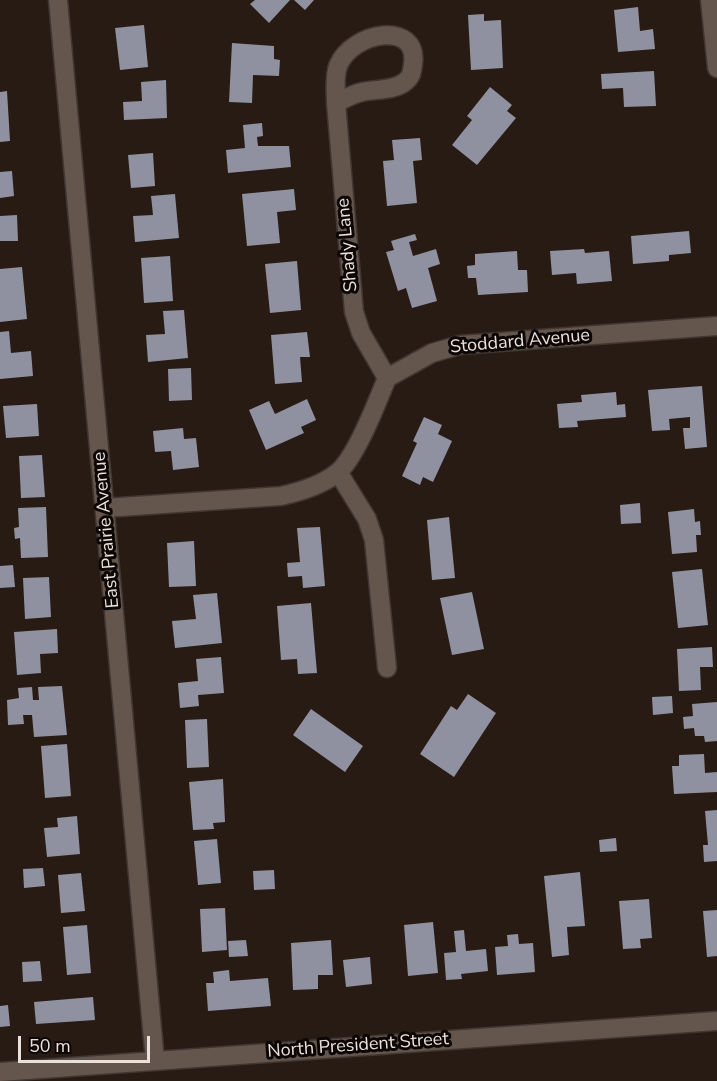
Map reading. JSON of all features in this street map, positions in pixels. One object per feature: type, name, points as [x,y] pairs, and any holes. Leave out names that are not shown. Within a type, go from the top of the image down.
[{"type":"street","name":"East Prairie Avenue","points":[[58,0],[155,1061]]},
{"type":"street","points":[[710,0],[717,68]]},
{"type":"street","name":"Shady Lane","points":[[336,103],[359,93],[393,87],[406,81],[412,73],[414,60],[411,48],[401,38],[375,34],[363,39],[344,56],[338,67],[336,103],[354,312],[361,333],[387,378]]},
{"type":"street","name":"Stoddard Avenue","points":[[387,378],[432,353],[460,345],[717,326]]},
{"type":"street","points":[[105,508],[281,496],[307,488],[338,472],[365,430],[387,378]]},
{"type":"street","points":[[338,472],[367,519],[374,540],[387,668]]},
{"type":"street","name":"North President Street","points":[[0,1072],[717,1021]]},
{"type":"building","points":[[255,0],[290,0],[269,23],[250,4]]},
{"type":"building","points":[[294,0],[314,0],[305,10]]},
{"type":"building","points":[[638,7],[640,31],[653,29],[655,49],[618,52],[614,10]]},
{"type":"building","points":[[484,14],[484,21],[501,20],[503,68],[471,70],[468,15]]},
{"type":"building","points":[[144,25],[148,67],[120,70],[115,28]]},
{"type":"building","points":[[232,43],[274,46],[274,59],[280,60],[279,76],[253,75],[252,103],[229,102]]},
{"type":"building","points":[[654,71],[656,106],[624,107],[623,88],[602,89],[601,74]]},
{"type":"building","points":[[166,80],[167,118],[124,120],[123,102],[142,101],[141,82]]},
{"type":"building","points":[[490,87],[512,105],[507,111],[516,118],[477,165],[452,145],[472,120],[467,116]]},
{"type":"building","points":[[7,91],[10,141],[0,142],[0,92]]},
{"type":"building","points":[[262,123],[263,136],[257,137],[258,146],[289,146],[291,167],[228,173],[226,150],[245,148],[243,125]]},
{"type":"building","points":[[420,138],[422,160],[413,161],[417,203],[387,206],[383,161],[394,160],[392,140]]},
{"type":"building","points":[[153,153],[155,186],[131,188],[128,155]]},
{"type":"building","points":[[12,171],[14,196],[0,198],[0,172]]},
{"type":"building","points":[[294,189],[296,210],[277,212],[280,243],[247,246],[242,194]]},
{"type":"building","points":[[175,194],[179,238],[135,242],[133,216],[153,215],[151,196]]},
{"type":"building","points":[[17,215],[18,241],[0,241],[0,216]]},
{"type":"building","points":[[689,231],[691,253],[669,255],[669,261],[633,264],[631,236]]},
{"type":"building","points":[[415,234],[417,240],[409,242],[413,256],[436,249],[440,264],[428,268],[437,301],[412,308],[406,288],[398,291],[386,252],[394,250],[391,241]]},
{"type":"building","points":[[584,249],[585,253],[609,251],[612,281],[577,284],[576,273],[552,275],[550,251]]},
{"type":"building","points":[[517,251],[518,270],[527,270],[528,292],[478,295],[476,278],[468,278],[467,266],[475,265],[475,254]]},
{"type":"building","points":[[170,256],[173,301],[144,303],[141,258]]},
{"type":"building","points":[[297,261],[301,310],[270,313],[265,264]]},
{"type":"building","points":[[22,267],[27,319],[0,322],[0,269]]},
{"type":"building","points":[[184,310],[188,358],[148,362],[146,335],[165,334],[163,311]]},
{"type":"building","points":[[9,331],[11,353],[31,351],[33,376],[0,379],[0,332]]},
{"type":"building","points":[[307,332],[310,357],[300,357],[302,382],[275,384],[271,335]]},
{"type":"building","points":[[191,368],[192,400],[169,401],[168,369]]},
{"type":"building","points":[[702,386],[707,447],[685,449],[683,428],[690,428],[690,417],[669,419],[670,430],[652,431],[648,390]]},
{"type":"building","points":[[616,392],[617,405],[625,404],[626,417],[577,421],[578,427],[559,428],[557,404],[582,402],[581,395]]},
{"type":"building","points":[[307,399],[316,420],[301,427],[304,433],[266,450],[249,410],[269,401],[275,414]]},
{"type":"building","points":[[37,404],[39,436],[6,438],[3,406]]},
{"type":"building","points":[[424,417],[442,425],[438,434],[452,441],[433,482],[423,477],[420,485],[402,476],[417,443],[413,441]]},
{"type":"building","points":[[183,428],[184,439],[196,438],[199,467],[173,470],[171,451],[155,452],[153,431]]},
{"type":"building","points":[[42,455],[45,497],[21,498],[19,456]]},
{"type":"building","points":[[640,503],[641,523],[621,524],[620,505]]},
{"type":"building","points":[[46,507],[48,557],[21,558],[20,538],[15,539],[14,528],[19,527],[18,508]]},
{"type":"building","points":[[694,509],[695,522],[700,521],[701,535],[696,535],[697,552],[672,554],[668,512]]},
{"type":"building","points":[[449,517],[455,578],[432,580],[427,520]]},
{"type":"building","points":[[320,527],[325,586],[303,588],[302,576],[288,577],[287,563],[300,562],[297,528]]},
{"type":"building","points":[[194,541],[196,586],[169,587],[167,543]]},
{"type":"building","points":[[13,565],[15,587],[0,588],[0,566]]},
{"type":"building","points":[[702,569],[708,625],[678,628],[672,572]]},
{"type":"building","points":[[49,577],[51,617],[25,619],[23,578]]},
{"type":"building","points":[[472,592],[484,649],[452,655],[440,598]]},
{"type":"building","points":[[217,593],[222,643],[175,648],[172,621],[196,619],[193,595]]},
{"type":"building","points":[[311,603],[317,673],[298,674],[297,659],[281,660],[277,606]]},
{"type":"building","points":[[57,629],[58,653],[40,654],[41,673],[17,675],[14,632]]},
{"type":"building","points":[[712,647],[713,667],[700,667],[701,690],[679,691],[677,649]]},
{"type":"building","points":[[221,657],[224,693],[198,695],[199,706],[180,708],[178,683],[198,681],[196,659]]},
{"type":"building","points":[[62,686],[67,735],[34,737],[32,715],[23,715],[24,724],[8,725],[7,700],[19,698],[18,688],[32,687],[33,700],[39,700],[38,687]]},
{"type":"building","points":[[468,694],[496,713],[454,777],[420,754],[451,706],[457,710]]},
{"type":"building","points":[[672,696],[673,713],[653,715],[652,697]]},
{"type":"building","points":[[717,702],[717,741],[705,742],[704,736],[695,736],[694,728],[684,729],[683,717],[693,716],[692,704]]},
{"type":"building","points":[[311,709],[363,746],[345,772],[293,735]]},
{"type":"building","points":[[207,719],[209,767],[187,768],[185,720]]},
{"type":"building","points":[[67,744],[71,796],[45,798],[41,746]]},
{"type":"building","points":[[704,754],[705,773],[717,772],[717,792],[674,794],[672,766],[679,766],[679,755]]},
{"type":"building","points":[[223,779],[225,822],[213,823],[214,829],[193,830],[189,782]]},
{"type":"building","points":[[717,810],[717,861],[704,862],[703,845],[708,845],[705,811]]},
{"type":"building","points":[[77,816],[80,854],[47,857],[44,828],[58,827],[57,818]]},
{"type":"building","points":[[616,838],[617,851],[600,852],[599,840]]},
{"type":"building","points":[[217,839],[221,883],[198,885],[194,841]]},
{"type":"building","points":[[43,868],[45,886],[24,888],[23,869]]},
{"type":"building","points":[[274,870],[275,889],[254,890],[253,871]]},
{"type":"building","points":[[580,872],[585,926],[567,927],[569,955],[552,957],[544,876]]},
{"type":"building","points":[[81,873],[85,911],[61,913],[58,875]]},
{"type":"building","points":[[649,899],[652,938],[640,939],[641,948],[623,949],[619,901]]},
{"type":"building","points":[[225,908],[227,950],[202,952],[200,909]]},
{"type":"building","points":[[717,910],[717,956],[707,957],[703,911]]},
{"type":"building","points":[[433,922],[438,973],[408,976],[404,925]]},
{"type":"building","points":[[87,925],[91,973],[67,975],[63,927]]},
{"type":"building","points":[[464,930],[466,951],[486,949],[488,971],[461,974],[462,979],[446,980],[444,953],[456,952],[454,931]]},
{"type":"building","points":[[518,934],[519,944],[533,943],[535,972],[497,975],[495,947],[508,946],[507,935]]},
{"type":"building","points":[[246,940],[248,956],[229,957],[228,941]]},
{"type":"building","points":[[331,940],[333,975],[318,975],[318,989],[293,990],[291,943]]},
{"type":"building","points":[[370,957],[372,984],[346,987],[343,960]]},
{"type":"building","points":[[40,961],[42,981],[23,982],[22,962]]},
{"type":"building","points":[[229,970],[230,981],[268,978],[271,1006],[208,1011],[206,983],[214,983],[213,972]]},
{"type":"building","points":[[93,997],[95,1020],[36,1024],[34,1002]]},
{"type":"building","points":[[8,1005],[10,1026],[0,1027],[0,1006]]}]
